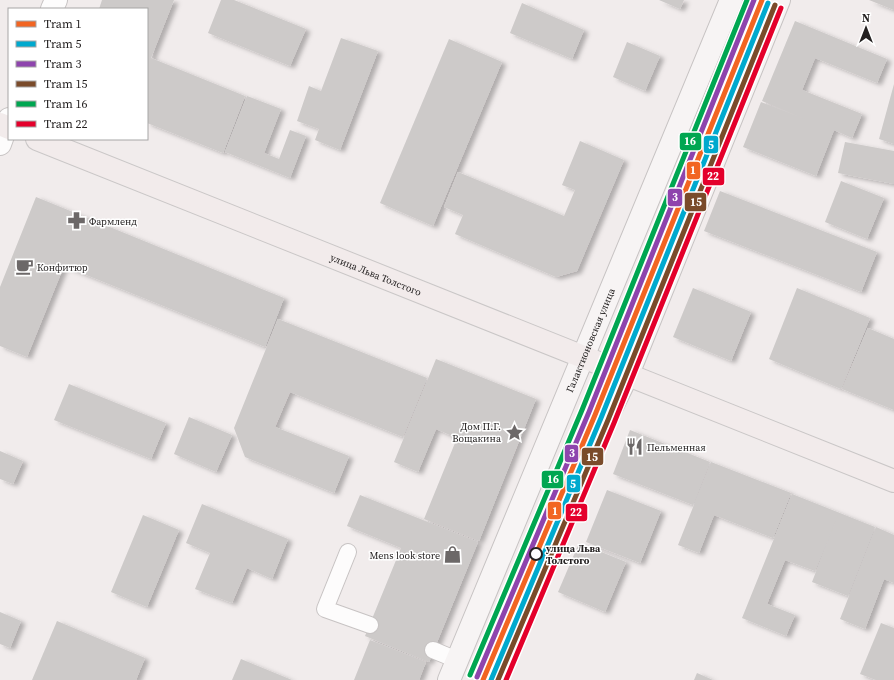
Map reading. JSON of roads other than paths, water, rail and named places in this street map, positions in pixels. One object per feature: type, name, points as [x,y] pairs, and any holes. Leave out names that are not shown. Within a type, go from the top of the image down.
[{"type":"main road","name":"Галактионовская улица","points":[[449,680],[730,0]]},
{"type":"main road","points":[[496,680],[607,417],[628,374],[779,0]]},
{"type":"main road","name":"улица Льва Толстого","points":[[41,140],[894,480]]},
{"type":"lane","points":[[348,552],[325,609],[370,625]]},
{"type":"lane","points":[[433,650],[457,660]]},
{"type":"tram line","name":"16","points":[[470,675],[582,410],[747,0]]},
{"type":"tram line","name":"3","points":[[477,677],[589,412],[754,0]]},
{"type":"tram line","name":"1","points":[[483,680],[595,415],[762,0]]},
{"type":"tram line","name":"5","points":[[491,680],[601,418],[768,3]]},
{"type":"tram line","name":"15","points":[[498,680],[608,420],[775,5]]},
{"type":"tram line","name":"22","points":[[506,680],[614,423],[781,8]]},
{"type":"place","name":"Фармленд","points":[[76,221]]},
{"type":"place","name":"Конфитюр","points":[[24,267]]},
{"type":"place","name":"Дом П.Г. Вощакина","points":[[514,432]]},
{"type":"place","name":"Пельменная","points":[[634,447]]},
{"type":"place","name":"улица Льва Толстого","points":[[536,554]]},
{"type":"place","name":"Mens look store","points":[[453,555]]}]
